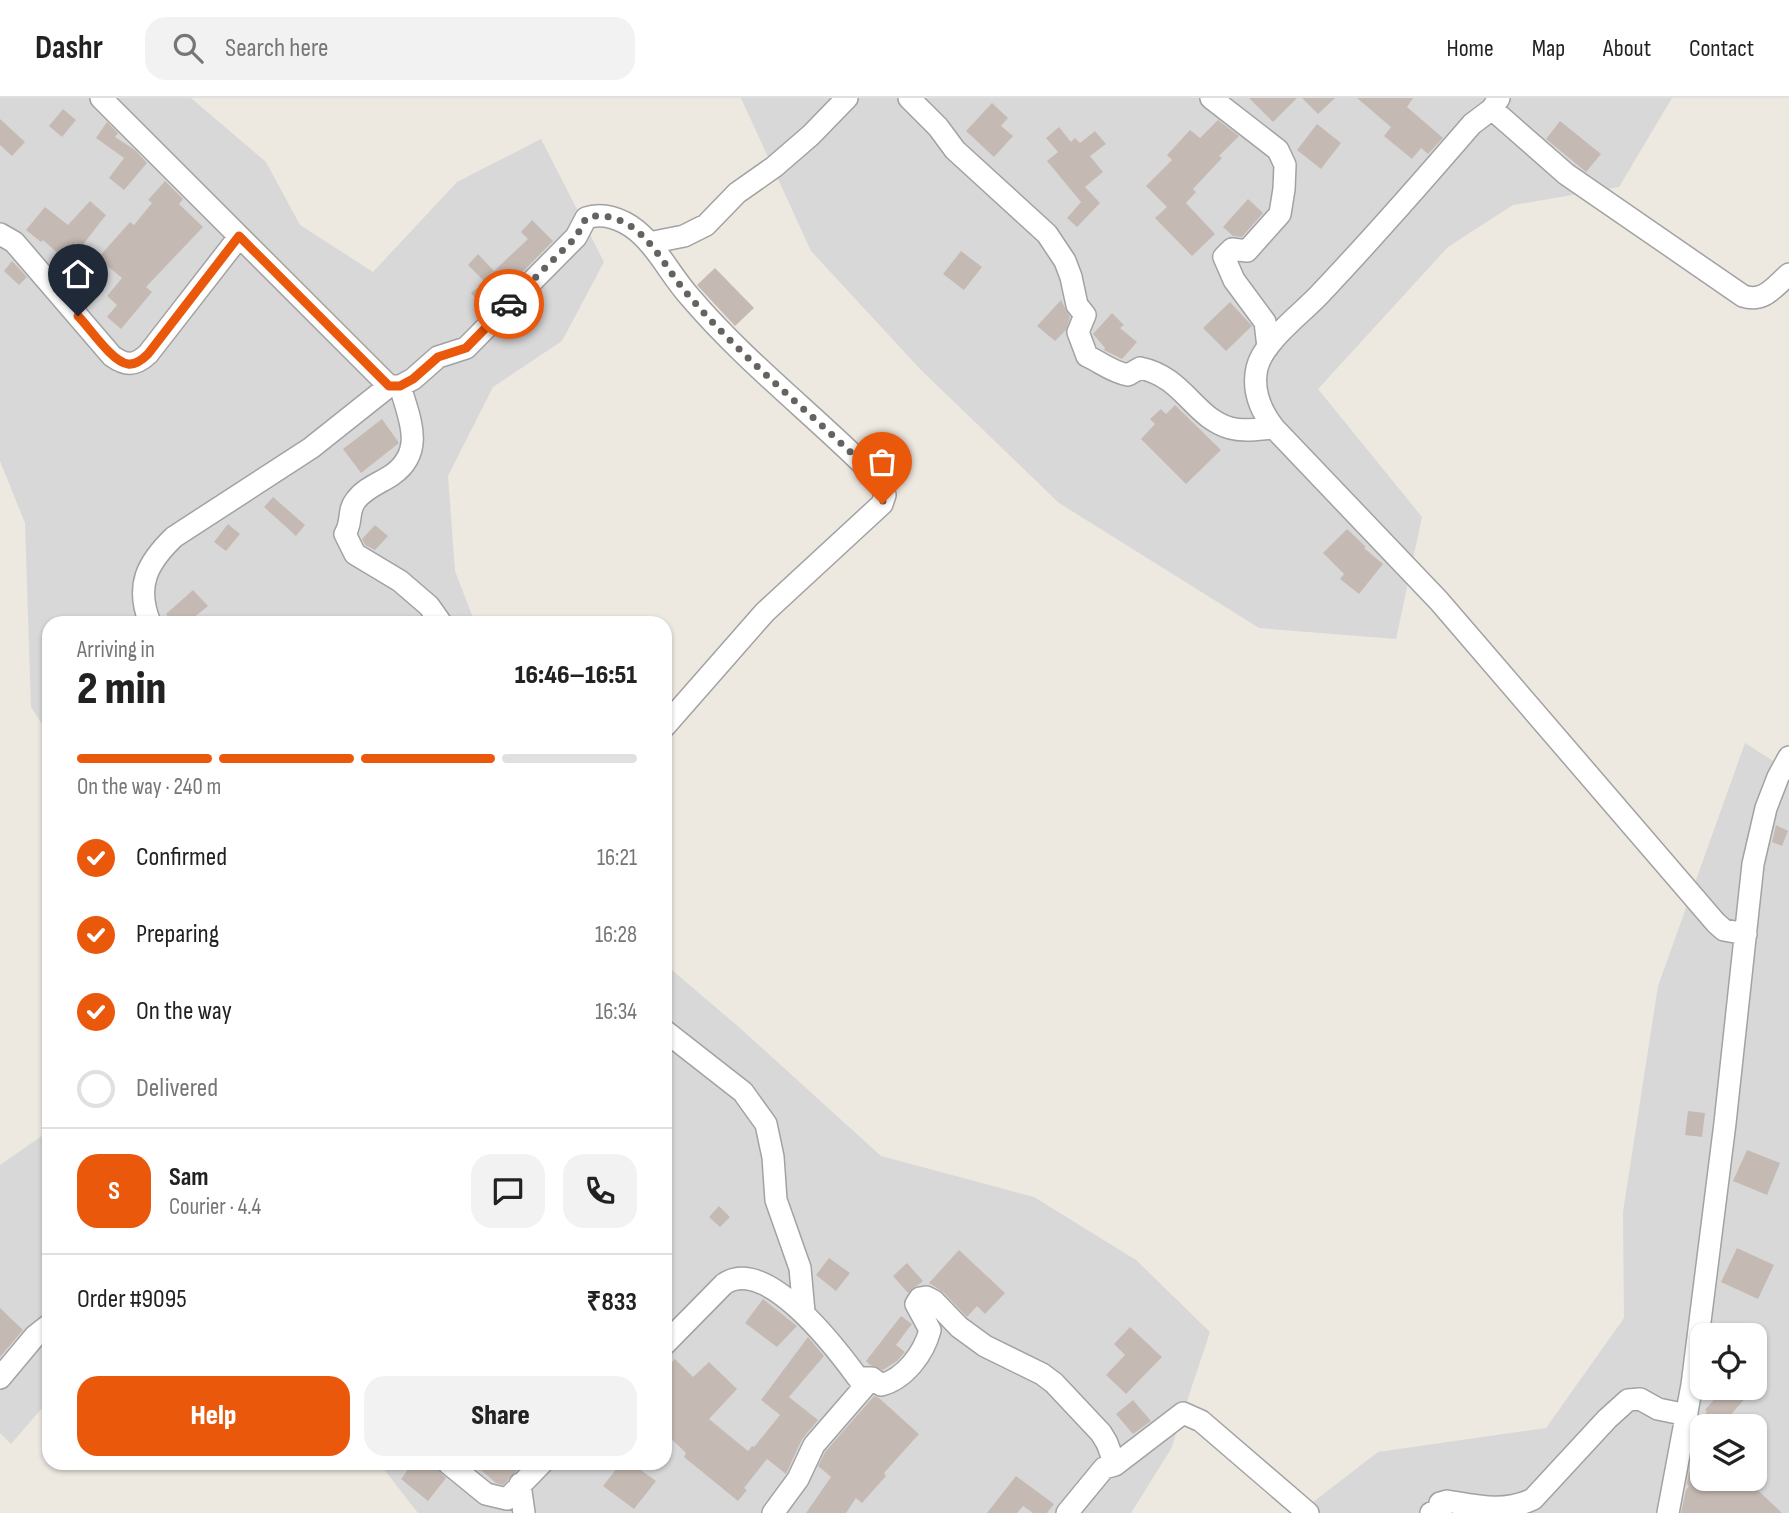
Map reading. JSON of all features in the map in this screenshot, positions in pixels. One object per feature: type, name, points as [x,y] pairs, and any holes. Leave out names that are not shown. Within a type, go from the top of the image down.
[{"type":"street","points":[[101,98],[394,386],[414,438],[411,451],[394,473],[364,492],[354,502],[350,513],[351,524],[345,534],[355,554],[400,581],[429,606],[436,616]]},
{"type":"street","points":[[649,243],[684,236],[706,225],[737,193],[774,167],[811,135],[847,98]]},
{"type":"street","points":[[909,98],[939,127],[955,150],[1019,206],[1056,246],[1071,277],[1077,305],[1085,315],[1079,332],[1087,356],[1103,362],[1114,373],[1128,375],[1140,368],[1165,376],[1215,421],[1230,428],[1274,428]]},
{"type":"street","points":[[1225,102],[1278,150],[1285,165],[1280,214],[1247,251],[1232,249],[1224,257],[1234,280],[1265,322],[1268,347]]},
{"type":"street","points":[[1737,932],[1440,601],[1274,428],[1259,405],[1256,391],[1257,366],[1268,347],[1319,295],[1472,124],[1496,104],[1566,174],[1736,292],[1752,299],[1763,298],[1789,274]]},
{"type":"street","points":[[147,616],[145,576],[151,562],[174,537],[311,448],[394,386],[413,379],[438,357],[466,348],[576,237],[586,218],[596,214],[607,216],[636,230],[649,243],[690,297],[770,379],[879,480],[885,495],[875,512],[765,612],[672,718]]},
{"type":"street","points":[[0,234],[15,242],[112,356],[128,365],[148,354],[239,236]]},
{"type":"street","points":[[1668,1513],[1678,1414],[1725,1123],[1737,932],[1760,824],[1778,777],[1789,757]]},
{"type":"street","points":[[672,1036],[743,1092],[766,1124],[773,1157],[776,1200],[800,1268],[804,1312]]},
{"type":"street","points":[[672,1337],[712,1295],[732,1279],[741,1278],[766,1285],[804,1312],[858,1378],[872,1378],[881,1385],[903,1372],[926,1346],[930,1330],[916,1304],[920,1298],[926,1297],[985,1346],[1042,1374],[1054,1383],[1101,1433],[1115,1465]]},
{"type":"street","points":[[0,1378],[42,1331]]},
{"type":"street","points":[[773,1513],[798,1479],[814,1445],[872,1378]]},
{"type":"street","points":[[1431,1513],[1442,1508],[1440,1503],[1447,1501],[1492,1509],[1533,1499],[1628,1400],[1640,1399],[1678,1414]]},
{"type":"street","points":[[1067,1513],[1104,1468],[1115,1465],[1183,1413],[1201,1421],[1308,1513]]},
{"type":"street","points":[[456,1470],[486,1494],[507,1499],[535,1470]]},
{"type":"street","points":[[520,1484],[524,1513]]},
{"type":"shaded area","points":[[0,98],[191,98],[266,162],[300,225],[373,272],[457,182],[541,139],[604,262],[562,341],[493,387],[448,476],[455,571],[472,616],[42,616],[42,724],[31,707],[25,523],[0,461]]},
{"type":"shaded area","points":[[741,98],[1672,98],[1619,187],[1513,205],[1448,247],[1318,389],[1422,517],[1396,639],[1259,628],[1059,503],[920,369],[811,251]]},
{"type":"shaded area","points":[[1745,743],[1789,771],[1789,1513],[1299,1513],[1378,1452],[1546,1428],[1624,1318],[1623,1212],[1658,986]]},
{"type":"shaded area","points":[[672,970],[881,1156],[1034,1197],[1136,1260],[1210,1332],[1171,1449],[1131,1513],[418,1513],[384,1470],[672,1470]]},
{"type":"shaded area","points":[[42,1136],[42,1408],[11,1444],[0,1433],[0,1165]]},
{"type":"building","points":[[1249,98],[1297,98],[1273,122]]},
{"type":"building","points":[[1302,98],[1335,98],[1318,114]]},
{"type":"building","points":[[1357,98],[1413,98],[1407,107],[1443,138],[1428,154],[1421,148],[1412,159],[1384,136],[1391,127]]},
{"type":"building","points":[[992,103],[1008,118],[1001,126],[1013,136],[994,157],[966,131]]},
{"type":"building","points":[[63,109],[76,120],[62,137],[49,126]]},
{"type":"building","points":[[0,119],[25,142],[12,156],[0,145]]},
{"type":"building","points":[[1218,120],[1239,136],[1219,156],[1222,158],[1193,189],[1196,192],[1186,203],[1215,234],[1192,256],[1155,218],[1167,207],[1146,186],[1172,160],[1167,155],[1190,130],[1200,138]]},
{"type":"building","points":[[1560,121],[1601,154],[1586,172],[1546,139]]},
{"type":"building","points":[[107,122],[118,133],[115,137],[135,150],[147,163],[124,190],[109,178],[124,158],[96,138]]},
{"type":"building","points":[[1317,124],[1341,143],[1321,169],[1297,150]]},
{"type":"building","points":[[1059,127],[1071,142],[1075,138],[1080,143],[1095,131],[1106,144],[1090,156],[1103,172],[1085,187],[1100,203],[1077,227],[1067,218],[1081,202],[1047,161],[1058,152],[1046,138]]},
{"type":"building","points":[[165,181],[183,199],[179,204],[203,227],[146,287],[152,292],[121,329],[107,317],[117,305],[107,296],[122,278],[98,258],[130,222],[134,225],[152,203],[148,200]]},
{"type":"building","points":[[1248,199],[1263,213],[1242,237],[1233,236],[1223,227]]},
{"type":"building","points":[[90,201],[106,215],[81,247],[76,243],[62,257],[43,240],[41,242],[26,230],[45,207],[68,225]]},
{"type":"building","points":[[532,220],[553,241],[494,301],[492,298],[482,306],[471,293],[485,282],[468,265],[478,254],[494,271],[528,239],[521,232]]},
{"type":"building","points":[[961,251],[982,267],[964,290],[943,274]]},
{"type":"building","points":[[12,261],[27,277],[19,285],[4,271]]},
{"type":"building","points":[[715,268],[754,308],[735,326],[697,285]]},
{"type":"building","points":[[1061,300],[1070,317],[1066,330],[1055,341],[1037,326]]},
{"type":"building","points":[[1230,302],[1252,326],[1226,351],[1203,328]]},
{"type":"building","points":[[1112,313],[1124,325],[1120,328],[1137,342],[1122,359],[1104,350],[1093,334]]},
{"type":"building","points":[[1175,405],[1221,450],[1186,484],[1141,439],[1155,424],[1150,419],[1161,409],[1166,414]]},
{"type":"building","points":[[382,419],[399,443],[361,473],[343,449]]},
{"type":"building","points":[[273,497],[305,525],[296,536],[264,507]]},
{"type":"building","points":[[228,524],[240,534],[226,551],[214,542]]},
{"type":"building","points":[[375,525],[388,536],[375,550],[365,545],[362,539]]},
{"type":"building","points":[[1347,529],[1383,564],[1359,594],[1340,579],[1344,574],[1323,553]]},
{"type":"building","points":[[193,590],[208,606],[196,616],[166,614]]},
{"type":"building","points":[[1776,825],[1788,831],[1782,846],[1772,842]]},
{"type":"building","points":[[1688,1111],[1705,1113],[1702,1137],[1685,1135]]},
{"type":"building","points":[[1747,1150],[1780,1163],[1767,1195],[1733,1181]]},
{"type":"building","points":[[719,1206],[730,1217],[720,1227],[709,1217]]},
{"type":"building","points":[[1737,1248],[1774,1265],[1758,1299],[1721,1282]]},
{"type":"building","points":[[959,1250],[1005,1293],[985,1314],[977,1306],[967,1317],[943,1292],[929,1283]]},
{"type":"building","points":[[829,1258],[850,1273],[836,1291],[816,1275]]},
{"type":"building","points":[[907,1263],[923,1281],[908,1293],[893,1276]]},
{"type":"building","points":[[763,1299],[797,1326],[777,1347],[745,1323]]},
{"type":"building","points":[[0,1308],[23,1330],[0,1357]]},
{"type":"building","points":[[901,1316],[912,1324],[896,1345],[905,1352],[883,1370],[870,1365],[866,1361]]},
{"type":"building","points":[[1130,1327],[1162,1357],[1126,1394],[1106,1375],[1125,1355],[1114,1344]]},
{"type":"building","points":[[808,1337],[824,1356],[789,1397],[818,1420],[802,1439],[786,1474],[767,1459],[744,1488],[747,1490],[738,1501],[684,1457],[686,1453],[672,1440],[672,1362],[675,1359],[693,1377],[709,1362],[737,1389],[709,1419],[748,1451],[780,1415],[761,1400]]},
{"type":"building","points":[[874,1396],[919,1434],[884,1473],[886,1476],[862,1503],[856,1498],[846,1513],[806,1513],[831,1477],[818,1466],[825,1452]]},
{"type":"building","points":[[1133,1400],[1151,1421],[1133,1434],[1116,1414]]},
{"type":"building","points":[[1714,1400],[1744,1400],[1732,1414],[1705,1414],[1705,1410]]},
{"type":"building","points":[[438,1470],[446,1478],[428,1501],[401,1479],[407,1471]]},
{"type":"building","points":[[481,1470],[517,1470],[503,1485],[496,1483]]},
{"type":"building","points":[[616,1470],[641,1470],[656,1481],[634,1509],[603,1486]]},
{"type":"building","points":[[1689,1472],[1690,1491],[1759,1491],[1782,1513],[1681,1513],[1689,1486]]},
{"type":"building","points":[[1016,1476],[1054,1504],[1047,1513],[1033,1513],[1023,1506],[1017,1513],[987,1513]]},
{"type":"way so far","points":[[509,304],[576,237],[586,218],[596,214],[625,223],[649,243],[690,297],[770,379],[879,480],[885,495],[882,504]]},
{"type":"route","points":[[78,316],[91,328],[112,356],[128,365],[142,360],[239,236],[389,386],[400,386],[413,379],[438,357],[466,348],[509,304]]}]
